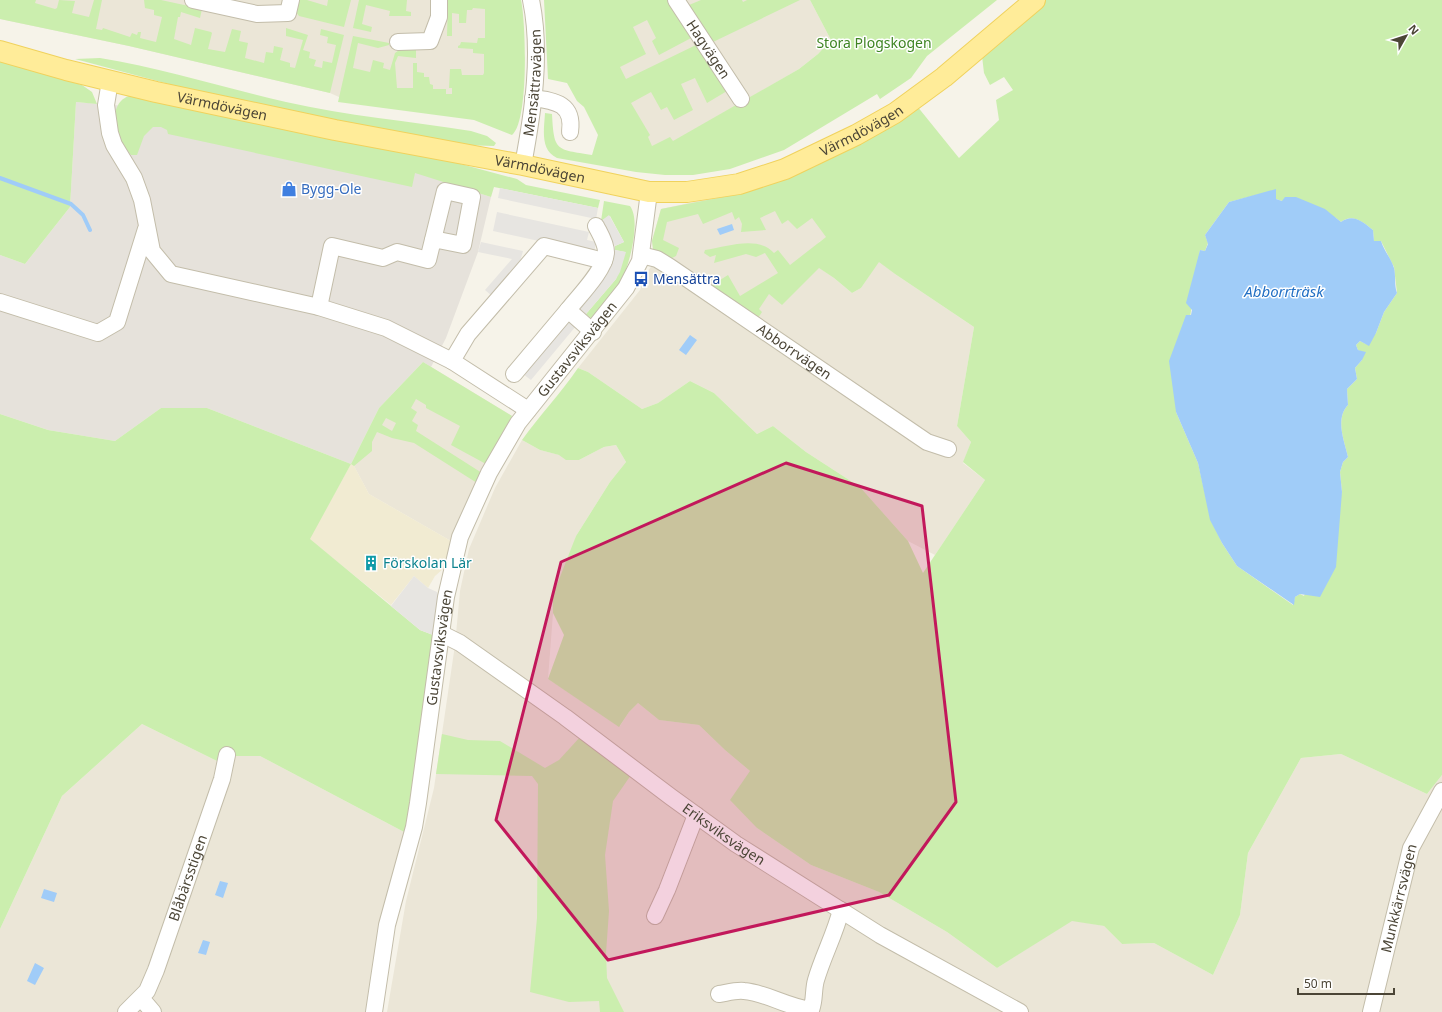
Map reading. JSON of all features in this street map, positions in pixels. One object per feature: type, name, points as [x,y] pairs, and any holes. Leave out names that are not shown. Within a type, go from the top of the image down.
[{"type":"main road","name":"Värmdövägen","points":[[0,51],[66,70],[156,92],[335,130],[523,165],[649,192],[687,192],[738,184],[785,169],[856,136],[895,113],[944,77],[1035,0]]},
{"type":"street","points":[[193,0],[257,14],[290,6]]},
{"type":"street","points":[[398,42],[430,40],[439,17],[439,0]]},
{"type":"street","name":"Mensättravägen","points":[[523,165],[533,98],[535,52],[531,0]]},
{"type":"street","name":"Hagvägen","points":[[676,0],[741,99]]},
{"type":"street","points":[[110,81],[106,105],[110,133],[119,156],[134,178],[142,200],[146,229],[152,251],[171,274],[319,307],[386,328],[452,361],[528,410]]},
{"type":"street","points":[[533,98],[554,101],[563,106],[568,112],[571,121],[570,132]]},
{"type":"street","name":"Gustavsviksvägen","points":[[374,1012],[387,925],[418,803],[446,597],[460,537],[489,473],[528,410],[593,332],[626,288],[636,270],[641,255],[649,192]]},
{"type":"street","points":[[514,374],[596,275],[604,261],[606,253],[604,242],[596,226]]},
{"type":"street","points":[[0,302],[98,333],[117,322],[146,229]]},
{"type":"street","points":[[319,307],[332,246],[383,258],[397,252],[428,260],[433,239]]},
{"type":"street","points":[[452,361],[468,334],[544,246],[604,261]]},
{"type":"street","name":"Abborrvägen","points":[[641,255],[657,259],[670,267],[927,442],[948,449]]},
{"type":"street","points":[[568,310],[593,332]]},
{"type":"street","name":"Eriksviksvägen","points":[[442,634],[460,643],[565,717],[736,844],[880,934],[1020,1012]]},
{"type":"street","name":"Blåbärsstigen","points":[[126,1012],[147,991],[156,970],[222,779],[227,755]]},
{"type":"street","name":"Munkkärrsvägen","points":[[1371,1012],[1411,848],[1442,791]]},
{"type":"street","points":[[655,916],[667,890],[696,815]]},
{"type":"street","points":[[719,994],[743,991],[764,995],[796,1008],[811,1010],[814,1002],[816,981],[837,927],[841,910]]},
{"type":"street","points":[[141,998],[153,1012]]},
{"type":"highlighted area","points":[[786,463],[922,506],[956,802],[889,895],[608,960],[496,820],[561,562]]},
{"type":"shaded area","points":[[0,0],[497,0],[499,75],[463,101],[384,96],[339,97],[330,93],[129,46],[0,19]]},
{"type":"shaded area","points":[[561,0],[810,0],[831,40],[818,54],[799,69],[647,158]]},
{"type":"shaded area","points":[[76,102],[126,106],[403,168],[491,197],[478,252],[446,338],[431,367],[423,362],[379,408],[351,464],[207,408],[161,408],[115,441],[48,430],[0,414],[0,255],[25,264],[70,207]]},
{"type":"shaded area","points":[[805,170],[840,229],[819,242],[815,265],[852,293],[861,288],[879,261],[895,274],[974,327],[957,426],[971,442],[963,463],[985,480],[935,555],[908,541],[860,487],[806,452],[773,426],[757,434],[714,393],[690,381],[658,403],[642,409],[588,372],[578,368],[640,290],[647,272],[661,254],[653,249],[652,241],[661,209],[755,189],[779,182]]},
{"type":"shaded area","points":[[500,188],[598,208],[596,219],[498,198]]},
{"type":"shaded area","points":[[497,212],[589,232],[587,240],[596,242],[594,253],[493,231]]},
{"type":"shaded area","points":[[609,215],[624,242],[615,246],[601,221]]},
{"type":"shaded area","points":[[481,242],[523,251],[519,265],[492,296],[485,290],[512,259],[478,252]]},
{"type":"shaded area","points":[[615,250],[626,252],[620,272],[616,279],[586,314],[579,308],[608,273]]},
{"type":"shaded area","points":[[569,320],[576,326],[531,380],[523,374]]},
{"type":"shaded area","points":[[423,362],[512,416],[486,464],[451,541],[369,494],[354,466],[351,464]]},
{"type":"shaded area","points":[[522,440],[540,450],[579,460],[604,447],[616,445],[626,462],[610,482],[576,536],[553,613],[548,679],[620,726],[629,712],[638,703],[659,720],[699,725],[750,771],[757,828],[811,865],[879,892],[947,932],[997,968],[1072,920],[1104,926],[1122,944],[1154,943],[1213,975],[1240,915],[1248,853],[1301,758],[1341,754],[1427,794],[1442,775],[1442,1012],[387,1012],[406,901],[434,788],[455,645],[460,591],[469,549],[495,488]]},
{"type":"shaded area","points":[[351,464],[354,466],[369,494],[451,541],[444,568],[435,576],[428,588],[414,576],[391,605],[309,539]]},
{"type":"shaded area","points":[[414,576],[428,588],[437,592],[441,603],[433,635],[420,630],[391,606]]},
{"type":"shaded area","points":[[142,724],[217,761],[236,756],[260,756],[406,833],[369,1012],[0,1012],[0,929],[62,796]]},
{"type":"green space","points":[[0,0],[36,0],[35,3],[55,9],[57,8],[59,0],[75,1],[72,13],[89,17],[94,0],[102,0],[96,29],[102,30],[103,28],[130,37],[132,33],[137,35],[138,32],[141,32],[140,38],[156,42],[162,17],[154,15],[154,10],[145,8],[144,0],[161,0],[198,8],[202,9],[200,18],[181,12],[180,17],[178,17],[174,39],[191,45],[195,28],[211,32],[208,49],[225,52],[232,29],[241,31],[239,41],[248,43],[245,58],[264,63],[266,52],[273,53],[274,46],[283,48],[280,60],[290,63],[290,67],[295,68],[303,40],[286,36],[286,28],[308,35],[303,50],[310,52],[309,58],[316,60],[314,66],[322,68],[323,61],[332,63],[336,45],[327,43],[328,37],[320,35],[321,29],[344,35],[330,93],[129,46],[0,19]]},
{"type":"green space","points":[[299,0],[307,0],[327,6],[328,0],[351,0],[344,27],[299,16],[296,12]]},
{"type":"green space","points":[[359,0],[407,0],[406,11],[411,12],[411,16],[389,16],[390,11],[366,5],[362,24],[372,27],[371,32],[353,28]]},
{"type":"green space","points":[[448,0],[521,0],[525,49],[524,92],[521,112],[517,126],[512,135],[474,120],[338,102],[353,36],[389,43],[389,45],[378,48],[358,43],[353,68],[370,72],[373,60],[384,63],[383,68],[390,70],[395,53],[405,46],[416,46],[416,58],[398,56],[395,63],[397,88],[413,88],[413,63],[417,63],[417,72],[424,73],[424,77],[429,77],[430,84],[433,85],[433,89],[446,89],[446,94],[452,94],[452,88],[449,88],[450,69],[461,69],[462,75],[483,75],[484,54],[473,53],[473,49],[458,48],[458,46],[461,42],[477,43],[478,38],[485,38],[485,9],[473,8],[472,10],[467,10],[466,23],[459,23],[459,14],[452,13],[452,36],[447,36]]},
{"type":"green space","name":"Stora Plogskogen","points":[[544,0],[669,0],[693,37],[659,55],[652,41],[656,38],[647,20],[633,27],[646,54],[620,67],[626,79],[698,44],[727,91],[707,103],[695,78],[681,84],[693,110],[674,120],[667,107],[661,110],[651,92],[631,103],[650,135],[648,137],[652,146],[670,137],[673,141],[799,69],[818,54],[831,40],[810,0],[997,0],[927,56],[911,78],[880,99],[877,94],[784,150],[730,169],[693,175],[665,175],[636,172],[557,158],[548,150],[544,139],[545,113],[552,114],[556,142],[564,149],[592,155],[598,135],[584,107],[577,101],[567,83],[548,79]]},
{"type":"green space","points":[[701,0],[742,0],[743,2],[747,0],[800,0],[713,42],[689,5]]},
{"type":"green space","points":[[1046,0],[1442,0],[1442,775],[1427,794],[1341,754],[1301,758],[1248,853],[1240,915],[1213,975],[1154,943],[1122,944],[1104,926],[1072,921],[997,968],[947,932],[879,892],[811,865],[757,828],[730,800],[750,771],[699,725],[659,720],[638,703],[629,712],[619,727],[548,679],[564,635],[553,613],[553,595],[576,536],[610,482],[626,462],[616,445],[604,447],[579,460],[566,460],[559,455],[540,450],[522,440],[578,368],[588,372],[642,409],[658,403],[690,381],[714,393],[757,434],[773,426],[806,452],[860,487],[908,541],[923,573],[985,480],[963,462],[971,442],[957,426],[974,327],[879,262],[861,288],[852,293],[819,268],[782,305],[769,294],[759,309],[762,312],[756,321],[709,287],[728,275],[740,296],[778,273],[765,253],[756,257],[746,254],[714,263],[716,255],[710,257],[704,253],[705,250],[751,243],[767,248],[774,253],[778,250],[790,265],[826,237],[812,218],[797,229],[788,220],[782,224],[775,211],[760,218],[766,230],[741,232],[742,224],[739,217],[735,220],[732,212],[703,224],[698,214],[667,222],[663,240],[679,248],[676,256],[670,259],[653,249],[652,241],[661,209],[733,195],[779,182],[805,170],[917,106],[959,158],[999,120],[996,100],[1013,90],[1004,77],[990,85],[984,73],[982,56]],"holes":[[[1276,190],[1276,199],[1336,218],[1341,222],[1345,219],[1353,218],[1373,230],[1374,242],[1381,241],[1394,267],[1397,293],[1384,312],[1376,333],[1366,344],[1360,341],[1356,345],[1358,350],[1362,352],[1362,360],[1355,368],[1357,379],[1347,389],[1348,405],[1344,411],[1341,423],[1348,457],[1343,462],[1340,472],[1342,492],[1304,596],[1300,594],[1295,597],[1293,605],[1237,566],[1222,543],[1211,520],[1198,463],[1176,412],[1200,250],[1205,251],[1208,243],[1205,235],[1229,202]]]},
{"type":"green space","points":[[100,58],[147,67],[309,107],[471,131],[487,136],[496,143],[494,146],[462,145],[365,127],[195,91],[75,59]]},
{"type":"green space","points":[[0,61],[82,85],[92,92],[97,104],[76,102],[70,207],[25,264],[0,255]]},
{"type":"green space","points":[[133,95],[431,156],[517,179],[526,185],[600,200],[598,208],[494,187],[491,197],[415,173],[412,187],[168,134],[167,130],[161,127],[153,127],[144,136],[137,155],[131,155],[117,135],[115,129],[115,116],[118,105],[122,100]]},
{"type":"green space","points":[[604,201],[630,206],[635,223],[634,234],[630,258],[623,279],[610,299],[592,319],[586,314],[616,279],[625,252],[615,250],[615,246],[624,242],[610,216],[601,221]]},
{"type":"green space","points":[[423,362],[512,416],[486,464],[451,445],[460,426],[426,408],[426,405],[416,399],[411,408],[417,412],[412,421],[418,425],[416,431],[482,473],[477,483],[414,443],[392,438],[377,432],[372,442],[372,451],[354,466],[351,464],[379,408]],"holes":[[[386,418],[396,423],[392,431],[382,425]]]},
{"type":"green space","points":[[161,408],[207,408],[351,464],[310,539],[420,630],[433,635],[406,833],[260,756],[236,756],[217,761],[142,724],[62,796],[0,929],[0,414],[48,430],[115,441]]},
{"type":"green space","points":[[442,734],[468,740],[500,741],[545,768],[559,760],[581,736],[631,775],[613,801],[605,855],[609,911],[606,953],[607,978],[624,1012],[600,1012],[599,1001],[569,1002],[530,992],[537,918],[538,784],[532,776],[436,774]]},
{"type":"water","name":"Abborrträsk","points":[[1276,189],[1276,199],[1282,201],[1285,197],[1296,197],[1325,209],[1341,222],[1345,219],[1354,218],[1373,230],[1374,241],[1381,241],[1393,264],[1397,293],[1384,312],[1369,346],[1360,341],[1356,345],[1358,350],[1366,352],[1362,360],[1355,368],[1357,379],[1347,389],[1348,405],[1344,411],[1341,423],[1348,457],[1343,462],[1340,472],[1342,492],[1336,567],[1320,597],[1300,594],[1295,597],[1294,605],[1237,566],[1222,543],[1210,520],[1198,463],[1176,412],[1169,361],[1186,315],[1191,315],[1192,310],[1186,303],[1200,250],[1205,251],[1208,244],[1205,235],[1229,202]]},
{"type":"water","points":[[732,224],[734,230],[720,235],[717,229]]},
{"type":"water","points":[[690,335],[697,340],[686,355],[679,350]]},
{"type":"water","points":[[220,881],[228,883],[223,898],[215,895]]},
{"type":"water","points":[[44,889],[57,893],[54,902],[41,898]]},
{"type":"water","points":[[203,940],[210,942],[206,955],[198,953]]},
{"type":"water","points":[[35,963],[44,968],[35,985],[27,981]]},
{"type":"waterway","points":[[0,178],[71,204],[83,215],[90,230]]},
{"type":"place","name":"Bygg-Ole","points":[[289,189]]},
{"type":"place","name":"Mensättra","points":[[641,279]]},
{"type":"place","name":"Förskolan Lär","points":[[371,563]]}]
